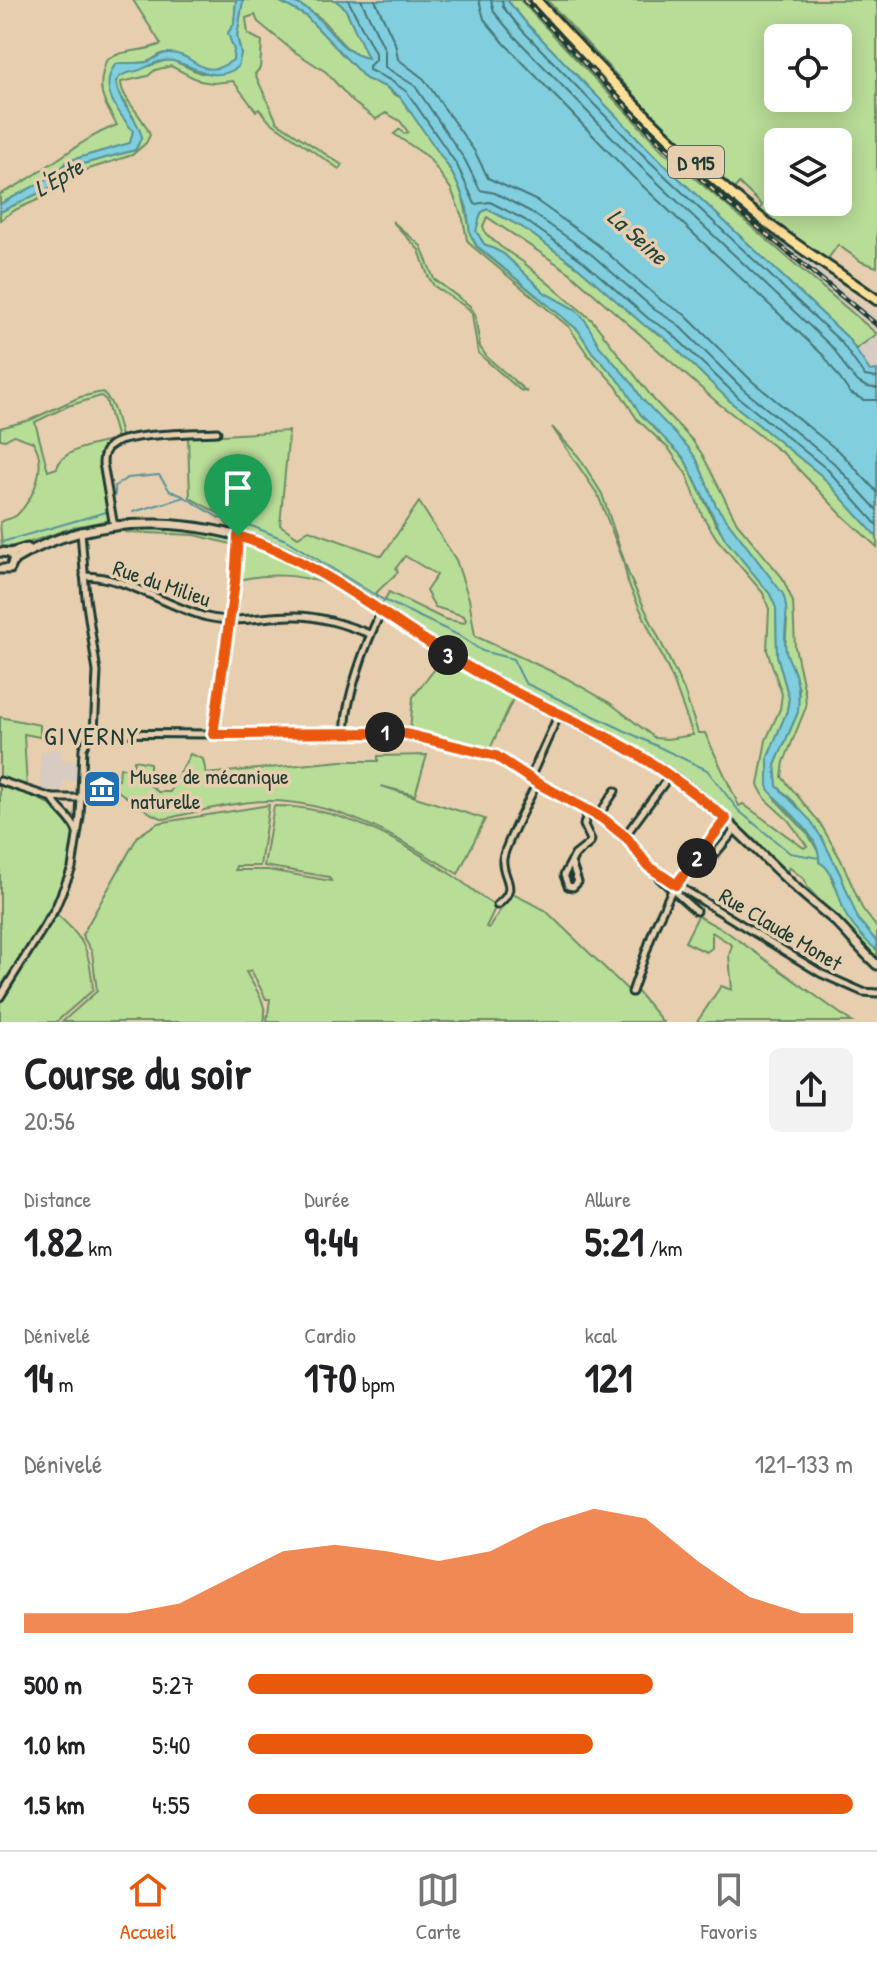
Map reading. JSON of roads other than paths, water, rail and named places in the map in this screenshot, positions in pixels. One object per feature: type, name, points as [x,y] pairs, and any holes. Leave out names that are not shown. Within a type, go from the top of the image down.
[{"type":"main road","name":"D 915","points":[[536,0],[642,111],[722,185],[782,234],[877,300]]},
{"type":"main road","points":[[0,552],[12,557],[81,532],[110,527],[182,526],[238,536],[275,548],[310,565],[468,667],[616,742],[670,775],[726,819],[876,965]]},
{"type":"main road","points":[[0,570],[10,569],[12,557]]},
{"type":"street","points":[[110,527],[103,463],[103,456],[110,445],[156,436],[217,432]]},
{"type":"street","points":[[81,532],[97,672],[94,733]]},
{"type":"street","points":[[213,734],[235,582],[238,536]]},
{"type":"street","name":"Rue du Milieu","points":[[84,576],[116,582],[186,610],[229,620],[307,616],[370,634]]},
{"type":"street","points":[[346,734],[346,714],[370,634],[381,612]]},
{"type":"street","points":[[530,778],[559,714]]},
{"type":"street","points":[[0,997],[36,941],[65,888],[72,868],[81,798],[83,745],[91,733],[380,732],[409,735],[496,756],[537,783],[598,816],[625,836],[644,862],[696,911]]},
{"type":"street","points":[[625,836],[670,775]]},
{"type":"street","points":[[0,781],[52,798],[81,798]]},
{"type":"street","points":[[497,905],[505,899],[509,889],[503,857],[537,783]]},
{"type":"street","points":[[598,816],[615,791]]},
{"type":"street","points":[[52,798],[53,803],[71,818],[77,833]]},
{"type":"street","points":[[571,862],[591,840],[583,819],[588,810]]},
{"type":"street","points":[[632,992],[655,926],[674,887],[726,819]]},
{"type":"street","points":[[710,860],[736,829]]},
{"type":"street","name":"Rue Claude Monet","points":[[674,887],[822,974],[863,992],[877,993]]},
{"type":"water","name":"L'Epte","points":[[236,0],[243,0],[237,36],[241,54],[238,67],[213,74],[168,60],[123,75],[116,81],[117,89],[142,137],[135,150],[83,164],[58,184],[0,212],[0,204],[54,176],[68,161],[130,143],[133,131],[116,108],[109,90],[111,73],[116,64],[147,62],[166,53],[213,69],[233,60],[234,50],[228,33],[234,24]]},
{"type":"water","name":"La Seine","points":[[277,0],[306,8],[344,46],[368,58],[345,8],[335,0],[507,0],[653,154],[847,337],[870,371],[877,370],[877,537],[822,476],[733,404],[664,337],[644,325],[579,268],[522,227],[487,209],[481,213],[476,231],[484,244],[504,254],[545,293],[576,310],[585,320],[600,347],[642,399],[688,447],[697,460],[716,506],[783,594],[785,648],[794,670],[799,702],[798,712],[775,765],[777,786],[811,821],[823,840],[858,919],[877,942],[877,950],[860,935],[847,917],[833,879],[819,862],[818,852],[808,832],[768,789],[768,757],[787,711],[789,698],[777,655],[776,608],[770,594],[725,539],[684,458],[641,415],[622,384],[592,352],[578,330],[477,246],[470,234],[467,208],[450,169],[400,97],[366,79],[306,16]]},
{"type":"waterway","points":[[115,496],[115,486],[127,478],[159,475],[170,491],[183,496]]},
{"type":"waterway","points":[[133,512],[185,497],[219,518],[249,525],[286,540],[380,598],[458,635],[482,651],[513,659],[525,683],[707,770],[739,811],[790,853],[819,858]]},
{"type":"waterway","points":[[2,542],[106,512]]},
{"type":"railway","points":[[524,0],[659,141],[722,198],[877,325]]},
{"type":"place","name":"Musee de mécanique naturelle","points":[[102,789]]},
{"type":"district","name":"GIVERNY","points":[[92,735]]}]
